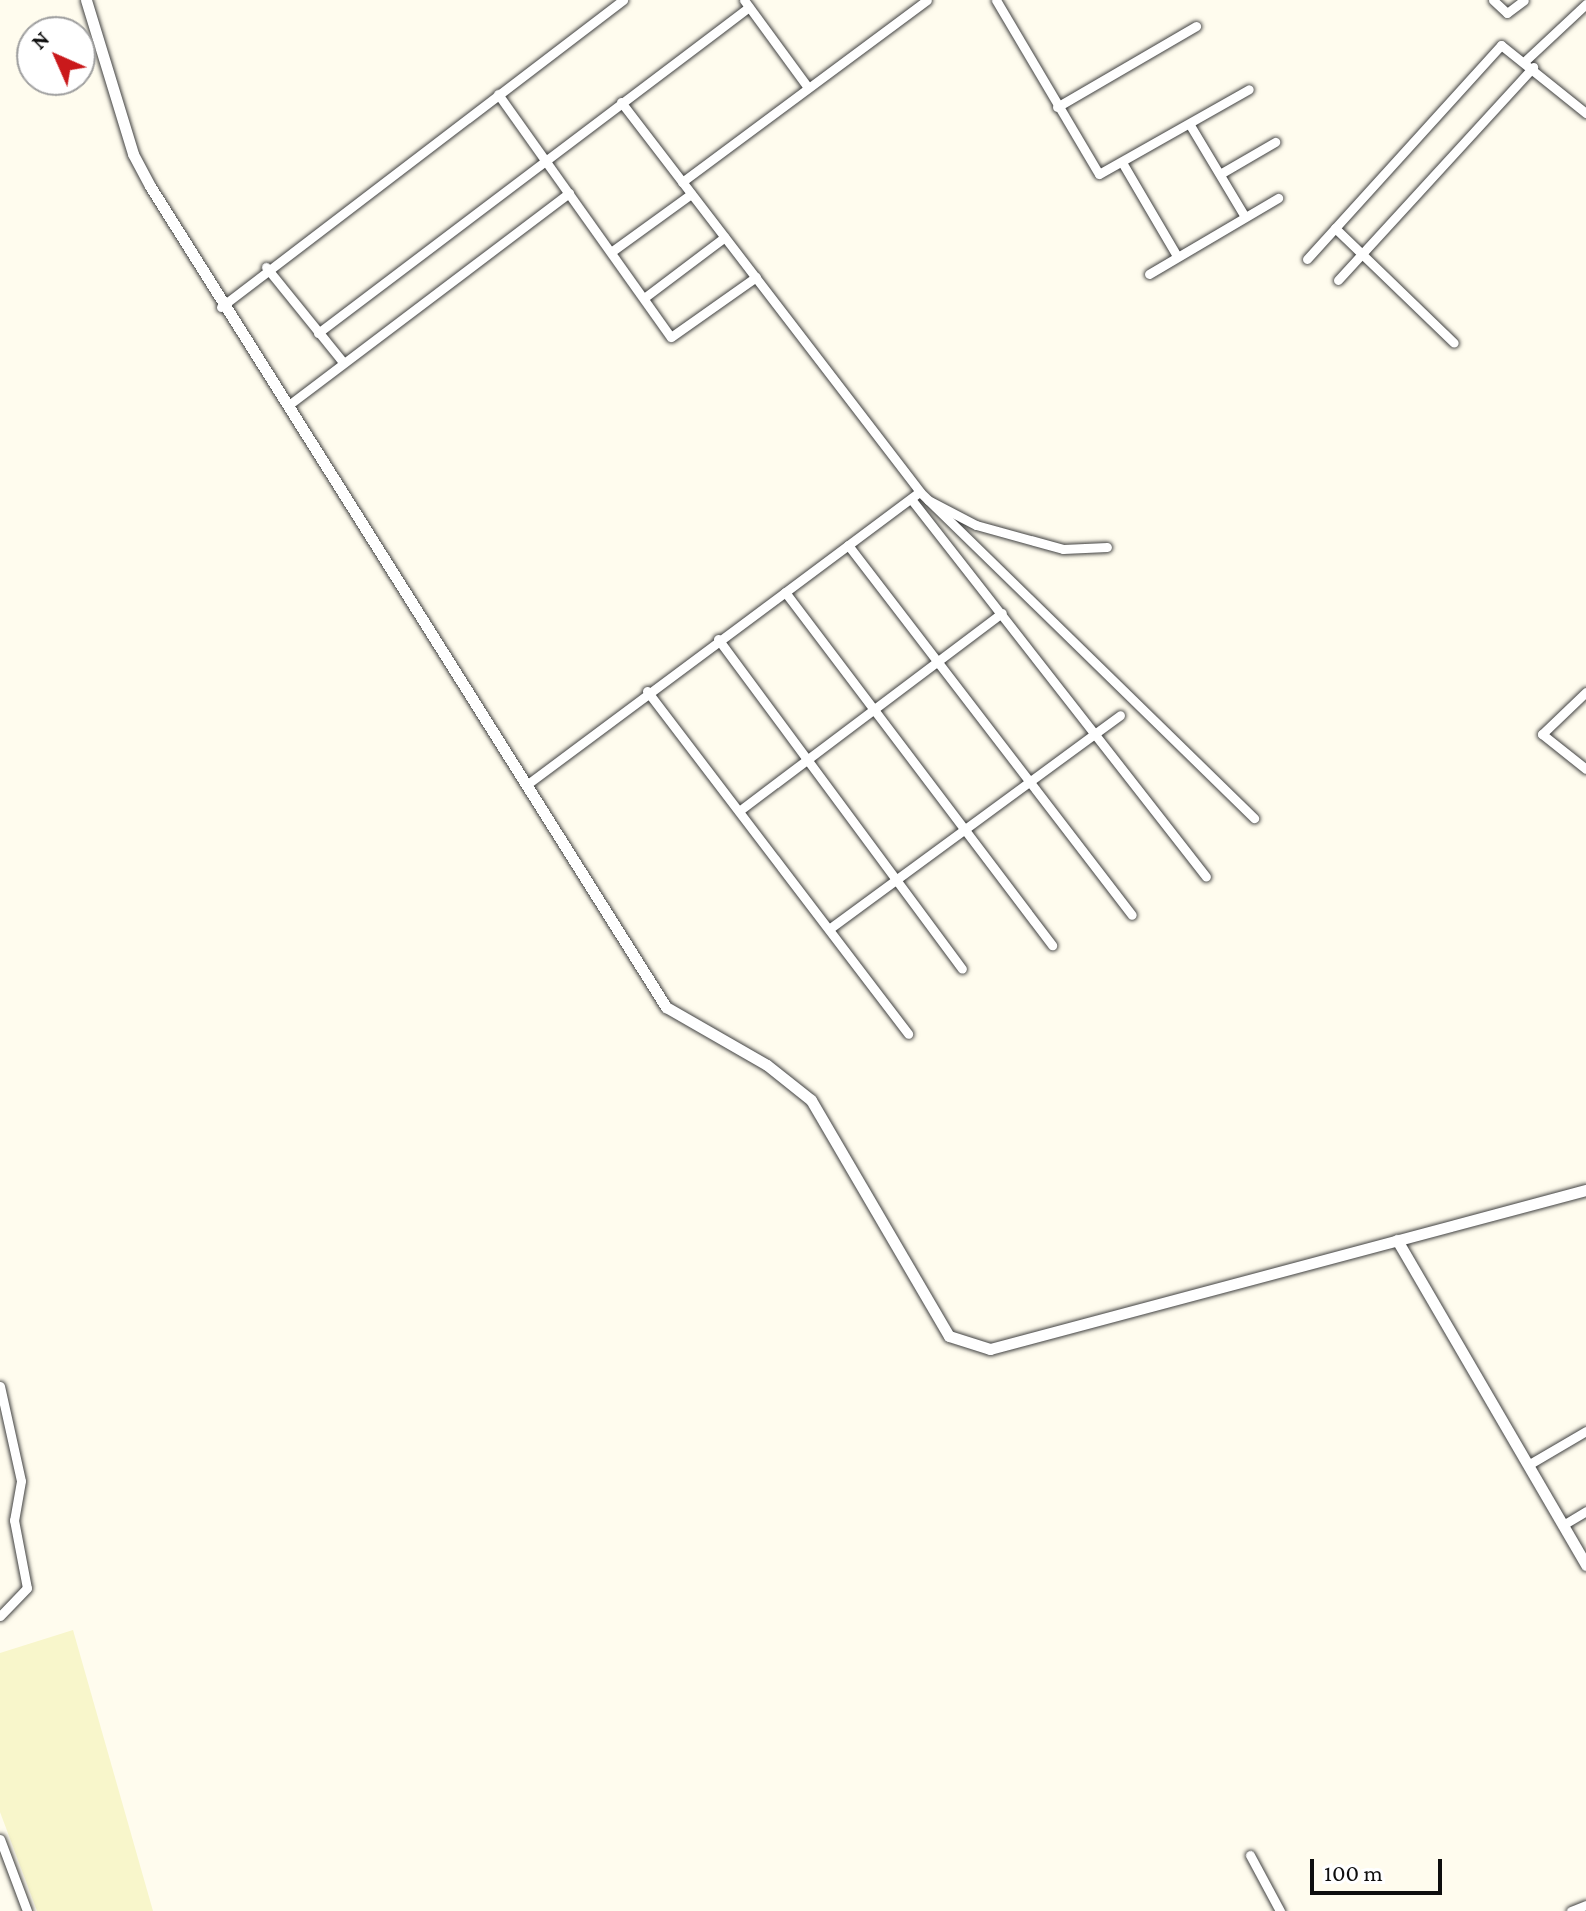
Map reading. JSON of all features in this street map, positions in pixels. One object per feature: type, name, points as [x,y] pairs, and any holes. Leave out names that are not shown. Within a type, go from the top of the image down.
[{"type":"street","points":[[86,0],[133,154],[221,307],[290,404],[673,1016],[767,1065],[815,1106],[934,1321],[957,1342],[990,1349],[1586,1190]]},
{"type":"street","points":[[221,307],[266,267],[623,0]]},
{"type":"street","points":[[682,182],[807,86],[927,0]]},
{"type":"street","points":[[996,0],[1093,170],[1123,164],[1249,89]]},
{"type":"street","points":[[1493,0],[1507,13],[1524,0]]},
{"type":"street","points":[[318,333],[746,4],[807,86]]},
{"type":"street","points":[[1338,280],[1586,4]]},
{"type":"street","points":[[1057,107],[1196,26]]},
{"type":"street","points":[[1307,259],[1501,45],[1529,64],[1586,113]]},
{"type":"street","points":[[498,94],[644,298],[676,337],[756,277]]},
{"type":"street","points":[[621,102],[920,492],[1254,818]]},
{"type":"street","points":[[1190,125],[1245,217]]},
{"type":"street","points":[[1220,174],[1275,142]]},
{"type":"street","points":[[1123,164],[1177,256]]},
{"type":"street","points":[[290,404],[569,193]]},
{"type":"street","points":[[611,252],[691,194]]},
{"type":"street","points":[[1149,274],[1278,198]]},
{"type":"street","points":[[1335,228],[1454,343]]},
{"type":"street","points":[[644,298],[725,237]]},
{"type":"street","points":[[266,267],[343,362]]},
{"type":"street","points":[[529,783],[647,691],[920,492]]},
{"type":"street","points":[[911,499],[1206,876]]},
{"type":"street","points":[[928,500],[970,523],[1063,549],[1107,547]]},
{"type":"street","points":[[961,533],[970,523]]},
{"type":"street","points":[[848,545],[1132,915]]},
{"type":"street","points":[[785,592],[1052,945]]},
{"type":"street","points":[[739,811],[1002,613]]},
{"type":"street","points":[[718,639],[962,969]]},
{"type":"street","points":[[647,691],[908,1034]]},
{"type":"street","points":[[1586,692],[1542,734],[1586,769]]},
{"type":"street","points":[[829,929],[965,832],[1120,715]]},
{"type":"street","points":[[1397,1240],[1586,1565]]},
{"type":"street","points":[[0,1386],[21,1483],[14,1520],[27,1588],[0,1616]]},
{"type":"street","points":[[1528,1465],[1586,1431]]},
{"type":"street","points":[[0,1440],[12,1437]]},
{"type":"street","points":[[1563,1525],[1586,1511]]},
{"type":"street","points":[[0,1839],[27,1911]]},
{"type":"street","points":[[1250,1855],[1280,1911]]},
{"type":"street","points":[[1571,1911],[1586,1905]]},
{"type":"shaded area","points":[[73,1630],[153,1911],[37,1911],[0,1812],[0,1653]]}]
